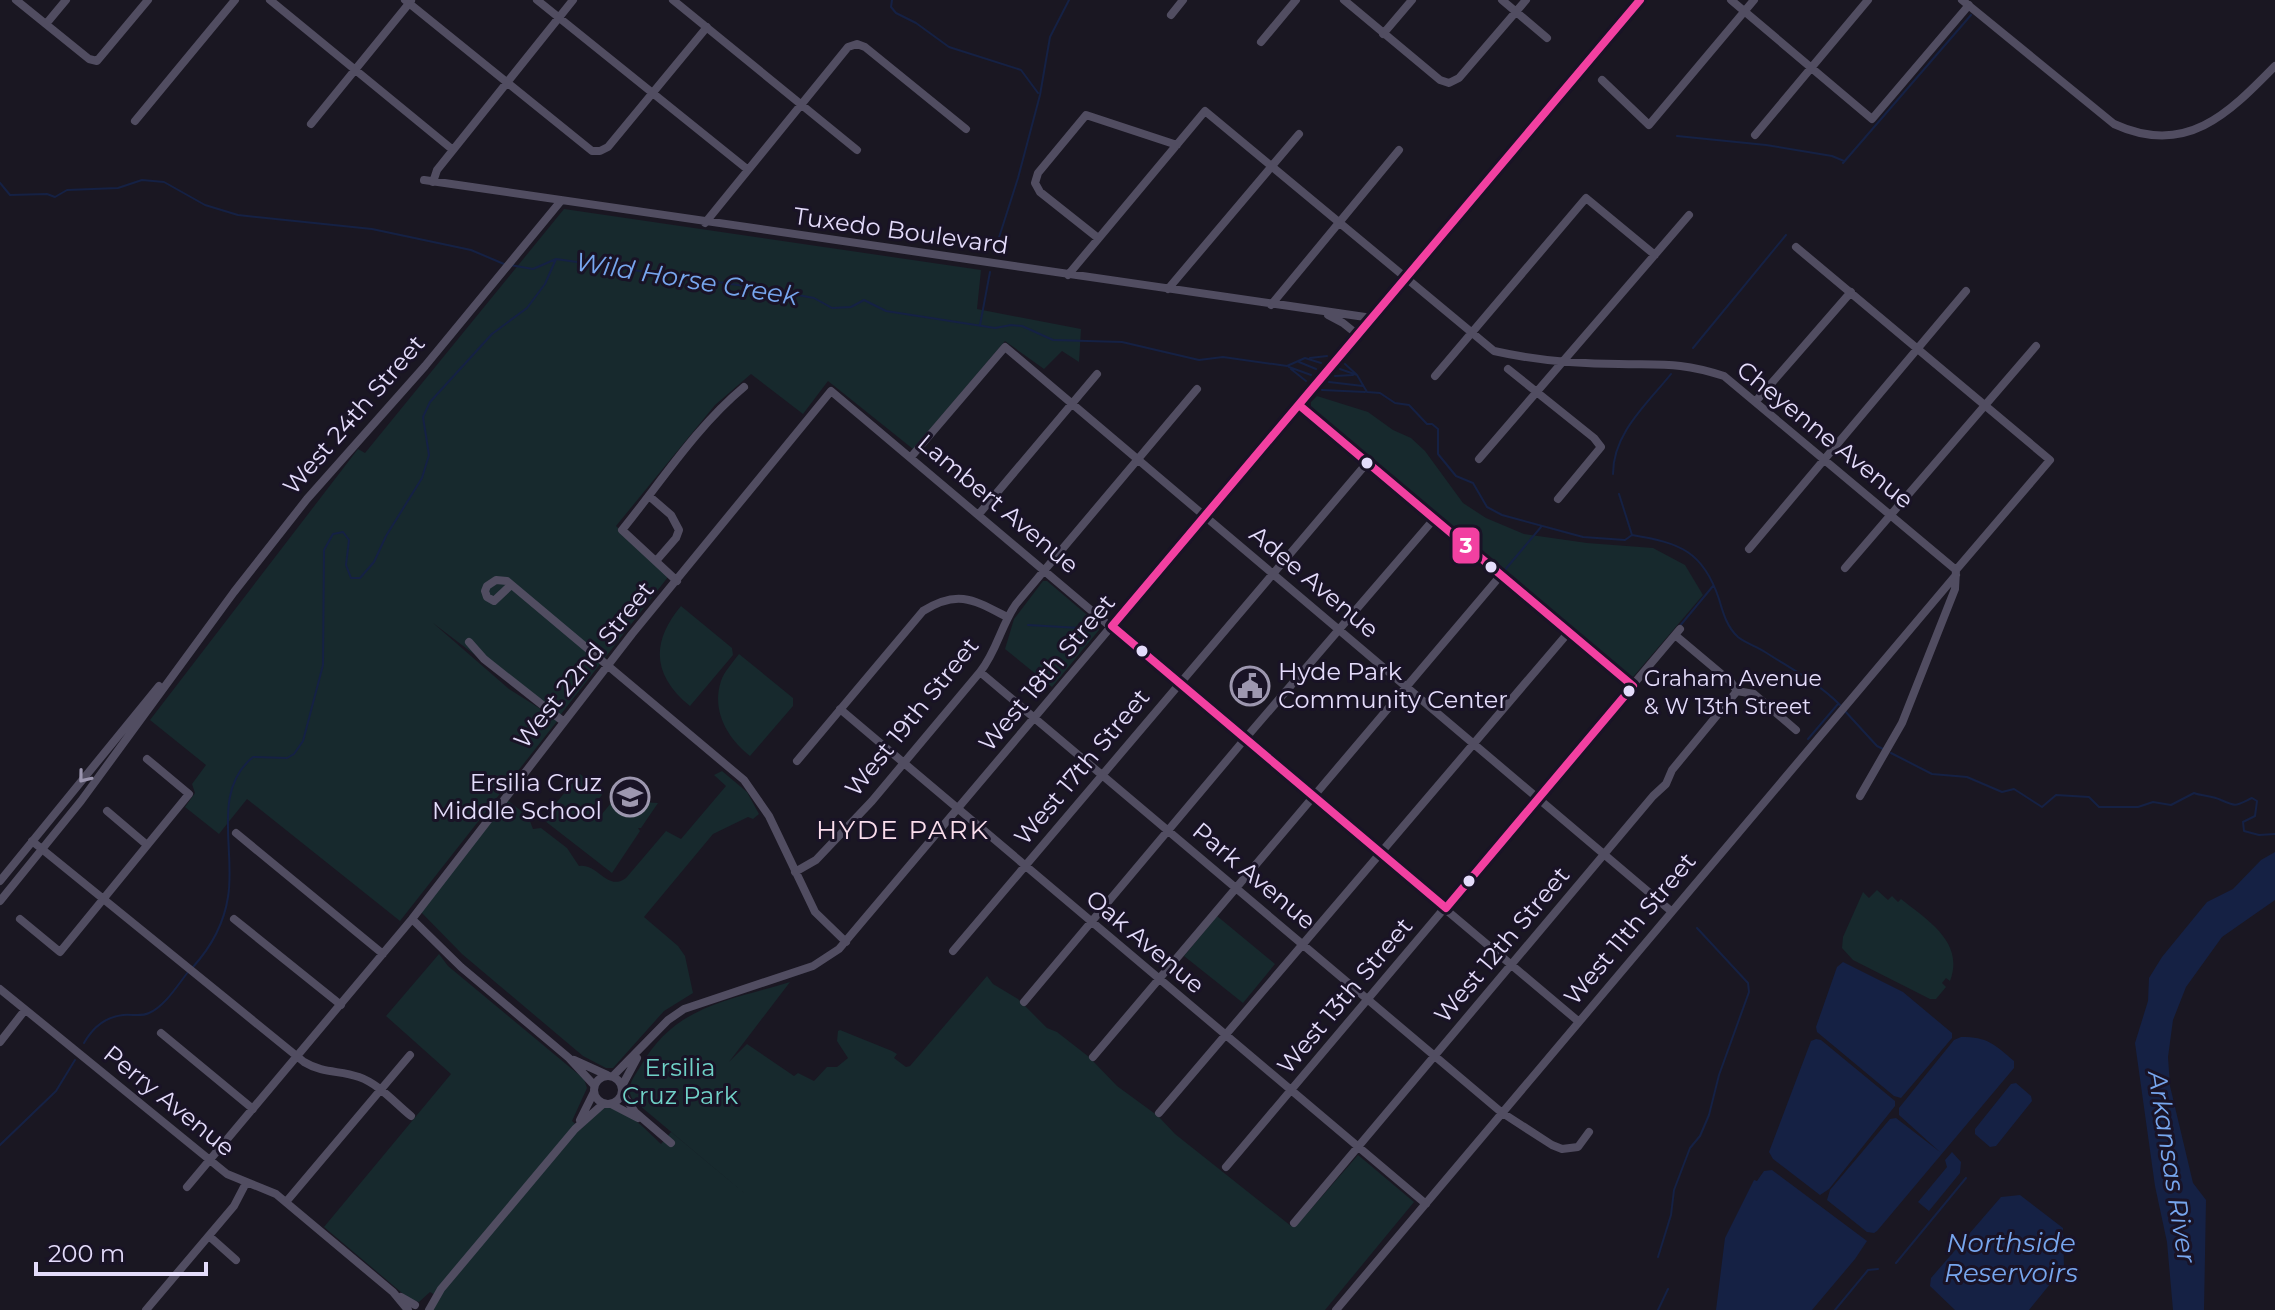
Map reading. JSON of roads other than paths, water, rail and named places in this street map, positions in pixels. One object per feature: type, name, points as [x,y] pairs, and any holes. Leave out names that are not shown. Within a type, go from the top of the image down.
[{"type":"street","points":[[16,0],[89,59],[97,61],[148,0]]},
{"type":"street","points":[[46,24],[66,0]]},
{"type":"street","points":[[135,121],[235,0]]},
{"type":"street","points":[[270,0],[453,150],[573,0]]},
{"type":"street","points":[[537,0],[747,169]]},
{"type":"street","points":[[673,0],[857,150]]},
{"type":"street","points":[[1171,15],[1183,0]]},
{"type":"street","points":[[1261,42],[1296,0]]},
{"type":"street","points":[[1344,0],[1440,80],[1449,83],[1459,78],[1526,0]]},
{"type":"street","points":[[1383,34],[1412,0]]},
{"type":"street","points":[[1502,0],[1547,38]]},
{"type":"street","name":"West 18th Street","points":[[610,1076],[668,1020],[684,1009],[813,966],[831,956],[846,942],[1640,0]]},
{"type":"street","points":[[1731,0],[1872,119],[1966,3],[2114,124],[2144,134],[2180,134],[2213,122],[2234,107],[2275,66]]},
{"type":"street","points":[[1602,80],[1649,125],[1754,0]]},
{"type":"street","points":[[1755,135],[1868,0]]},
{"type":"street","points":[[311,124],[409,1],[592,151],[608,147],[707,27]]},
{"type":"street","points":[[705,223],[848,47],[857,44],[966,129]]},
{"type":"street","name":"Cheyenne Avenue","points":[[1177,145],[1205,111],[1494,351],[1617,365],[1670,363],[1693,366],[1724,376],[1956,572]]},
{"type":"street","points":[[1068,275],[1177,145],[1086,115],[1038,173],[1035,183],[1040,192],[1098,238]]},
{"type":"street","points":[[1168,289],[1299,134]]},
{"type":"street","name":"Tuxedo Boulevard","points":[[453,150],[429,181],[1372,318]]},
{"type":"street","points":[[1271,305],[1399,150]]},
{"type":"street","points":[[1435,376],[1586,198],[1655,255]]},
{"type":"street","name":"West 24th Street","points":[[0,901],[81,801],[184,659],[307,499],[415,377],[560,202]]},
{"type":"street","points":[[1479,459],[1689,215]]},
{"type":"street","points":[[1796,247],[1985,406]]},
{"type":"street","points":[[1749,549],[1966,291]]},
{"type":"street","points":[[1756,401],[1851,292]]},
{"type":"street","points":[[1320,312],[1340,320],[1358,335]]},
{"type":"street","points":[[1845,568],[2036,346]]},
{"type":"street","name":"Adee Avenue","points":[[911,457],[1005,347],[1671,911]]},
{"type":"street","points":[[1508,369],[1601,447],[1558,499]]},
{"type":"street","points":[[979,514],[1097,374]]},
{"type":"street","points":[[677,581],[622,530],[731,398],[744,387]]},
{"type":"street","name":"West 19th Street","points":[[795,872],[816,860],[903,764],[980,672],[995,650],[1007,617],[1197,389]]},
{"type":"street","name":"Lambert Avenue","points":[[831,391],[1578,1021]]},
{"type":"street","name":"West 22nd Street","points":[[187,1187],[412,919],[607,666],[831,391]]},
{"type":"street","points":[[1299,405],[1633,686]]},
{"type":"street","name":"West 11th Street","points":[[1336,1310],[2050,460],[1985,406]]},
{"type":"street","name":"West 17th Street","points":[[953,951],[1367,463]]},
{"type":"street","points":[[649,496],[671,515],[679,530],[656,561]]},
{"type":"street","points":[[1024,1002],[1434,519]]},
{"type":"street","points":[[1860,796],[1902,723],[1955,589],[1956,572]]},
{"type":"street","points":[[1093,1057],[1501,575]]},
{"type":"street","points":[[511,585],[494,601],[487,597],[485,591],[490,584],[496,580],[507,581],[744,780],[769,816],[815,912],[846,942]]},
{"type":"street","points":[[797,761],[923,611],[937,602],[953,598],[973,599],[1007,617]]},
{"type":"street","name":"West 13th Street","points":[[1226,1167],[1678,632],[1737,691]]},
{"type":"street","points":[[1159,1113],[1568,633]]},
{"type":"street","points":[[469,642],[484,659],[564,722]]},
{"type":"street","name":"West 24th Street","points":[[0,881],[132,716],[184,659]]},
{"type":"street","name":"Park Avenue","points":[[980,672],[1501,1112],[1562,1149],[1578,1147],[1589,1132]]},
{"type":"street","points":[[1737,691],[1754,694],[1796,730]]},
{"type":"street","name":"West 12th Street","points":[[1294,1223],[1666,784],[1672,770],[1737,691]]},
{"type":"street","name":"Oak Avenue","points":[[840,709],[1426,1204]]},
{"type":"street","points":[[20,919],[60,952],[189,794],[147,759]]},
{"type":"street","points":[[107,811],[147,845]]},
{"type":"street","points":[[236,833],[383,954]]},
{"type":"street","points":[[32,841],[297,1057],[321,1071],[357,1076],[380,1090],[411,1116]]},
{"type":"street","points":[[234,919],[341,1005]]},
{"type":"street","points":[[412,919],[461,967],[569,1058],[594,1088],[597,1099],[649,1125]]},
{"type":"street","name":"Perry Avenue","points":[[0,989],[227,1174],[260,1186],[286,1202],[393,1292],[419,1308]]},
{"type":"street","points":[[0,1042],[25,1010]]},
{"type":"street","points":[[161,1033],[253,1109]]},
{"type":"street","name":"West 18th Street","points":[[622,1090],[649,1041]]},
{"type":"street","points":[[286,1202],[410,1055]]},
{"type":"street","points":[[569,1058],[610,1076],[627,1102],[671,1143]]},
{"type":"street","points":[[575,1129],[599,1078],[610,1076]]},
{"type":"street","points":[[419,1308],[441,1289],[575,1129],[607,1104],[618,1100],[622,1090]]},
{"type":"street","points":[[146,1310],[234,1206],[246,1183]]},
{"type":"street","points":[[209,1236],[236,1260]]},
{"type":"water","name":"Arkansas River","points":[[2275,852],[2275,900],[2222,937],[2186,987],[2173,1020],[2168,1057],[2170,1086],[2193,1183],[2206,1200],[2204,1310],[2173,1310],[2167,1242],[2155,1186],[2135,1043],[2148,1001],[2149,978],[2162,957],[2207,902],[2233,889],[2261,860]]},
{"type":"water","points":[[1843,962],[1903,992],[1952,1033],[1952,1038],[1901,1098],[1894,1096],[1817,1032],[1816,1027],[1837,967]]},
{"type":"water","points":[[1961,1037],[1978,1038],[1990,1043],[2014,1061],[2014,1068],[1877,1231],[1867,1232],[1827,1200],[1830,1190],[1890,1119],[1896,1118],[1940,1152],[1899,1115],[1899,1108],[1954,1040]]},
{"type":"water","points":[[1816,1039],[1895,1101],[1895,1106],[1829,1189],[1820,1195],[1773,1159],[1769,1152],[1811,1041]]},
{"type":"water","points":[[2016,1083],[2031,1096],[2032,1101],[1996,1146],[1990,1147],[1975,1134],[1975,1129],[2011,1084]]},
{"type":"water","points":[[1952,1152],[1961,1162],[1960,1173],[1929,1211],[1918,1202],[1947,1167],[1945,1160]]},
{"type":"water","points":[[1772,1170],[1867,1241],[1812,1310],[1716,1310],[1725,1238],[1754,1180],[1757,1181],[1764,1171]]},
{"type":"water","name":"Northside Reservoirs","points":[[2020,1195],[2063,1228],[2064,1267],[2029,1310],[1955,1310],[1930,1286],[1931,1278],[2001,1197]]},
{"type":"waterway","points":[[892,0],[891,7],[896,13],[949,47],[1021,70],[1038,93]]},
{"type":"waterway","points":[[995,250],[1040,95],[1050,37],[1069,0]]},
{"type":"waterway","points":[[1843,163],[1971,15]]},
{"type":"waterway","points":[[1677,136],[1766,145],[1832,156],[1844,161]]},
{"type":"waterway","name":"Wild Horse Creek","points":[[0,183],[10,195],[47,194],[55,197],[67,190],[118,188],[142,180],[164,182],[205,205],[238,215],[372,229],[471,250],[504,264]]},
{"type":"waterway","points":[[1693,348],[1786,235]]},
{"type":"waterway","name":"Wild Horse Creek","points":[[510,265],[533,269],[556,259],[759,288],[814,298],[832,308],[851,307],[864,300],[886,311],[995,328],[1022,326],[1053,340],[1122,342],[1199,360],[1223,357],[1287,366],[1305,358],[1321,363]]},
{"type":"waterway","points":[[193,967],[216,934],[226,907],[230,879],[228,822],[232,787],[240,771],[253,757],[287,758],[303,741],[323,665],[324,550],[333,534],[343,532],[349,540],[346,565],[351,578],[360,578],[374,562],[386,536],[422,478],[429,455],[423,417],[430,402],[492,334],[527,308],[545,284],[556,259]]},
{"type":"waterway","points":[[980,325],[990,272]]},
{"type":"waterway","name":"Wild Horse Creek","points":[[1310,358],[1327,356]]},
{"type":"waterway","name":"Wild Horse Creek","points":[[1299,362],[1316,369]]},
{"type":"waterway","name":"Wild Horse Creek","points":[[1345,364],[1356,374]]},
{"type":"waterway","name":"Wild Horse Creek","points":[[1289,367],[1311,375]]},
{"type":"waterway","name":"Wild Horse Creek","points":[[1291,369],[1306,381]]},
{"type":"waterway","name":"Wild Horse Creek","points":[[1340,369],[1357,375],[1367,392],[1380,393],[1395,403],[1409,405],[1427,424],[1438,429],[1438,454],[1456,476],[1473,483],[1487,507],[1502,515],[1583,537],[1625,540],[1632,535],[1649,538],[1688,552],[1713,583],[1726,620],[1738,637],[1804,677],[1840,705]]},
{"type":"waterway","points":[[1613,474],[1625,432],[1671,374]]},
{"type":"waterway","name":"Wild Horse Creek","points":[[1335,376],[1353,375]]},
{"type":"waterway","name":"Wild Horse Creek","points":[[1329,382],[1363,386]]},
{"type":"waterway","name":"Wild Horse Creek","points":[[1322,390],[1365,392]]},
{"type":"waterway","points":[[1619,494],[1632,535]]},
{"type":"waterway","points":[[1504,571],[1541,527]]},
{"type":"waterway","points":[[1679,627],[1713,586]]},
{"type":"waterway","points":[[1028,625],[1080,628]]},
{"type":"waterway","points":[[1808,739],[1838,704]]},
{"type":"waterway","name":"Wild Horse Creek","points":[[1844,710],[1877,746],[1885,750]]},
{"type":"waterway","name":"Wild Horse Creek","points":[[1891,753],[1932,774],[1967,777],[2002,792],[2014,789],[2042,807],[2056,795],[2089,797],[2099,807],[2138,807],[2153,802],[2171,805],[2194,793],[2233,805],[2252,798],[2257,801],[2255,816],[2243,822],[2244,831],[2259,835],[2275,834]]},
{"type":"waterway","points":[[1658,1257],[1671,1215],[1674,1190],[1690,1148],[1700,1136],[1709,1115],[1719,1075],[1749,992],[1748,983],[1697,928]]},
{"type":"waterway","points":[[84,1043],[91,1032],[105,1021],[155,1010],[188,972]]},
{"type":"waterway","points":[[0,1145],[56,1091],[75,1060]]},
{"type":"waterway","points":[[1896,1263],[1966,1178]]},
{"type":"waterway","points":[[1835,1310],[1868,1270],[1878,1269]]},
{"type":"waterway","points":[[1658,1310],[1668,1289]]},
{"type":"place","name":"Hyde Park Community Center","points":[[1250,686]]},
{"type":"place","name":"Graham Avenue & W 13th Street","points":[[1629,691]]},
{"type":"place","name":"Ersilia Cruz Middle School","points":[[630,797]]},
{"type":"district","name":"HYDE PARK","points":[[903,830]]},
{"type":"park label","name":"Ersilia Cruz Park","points":[[680,1082]]}]
